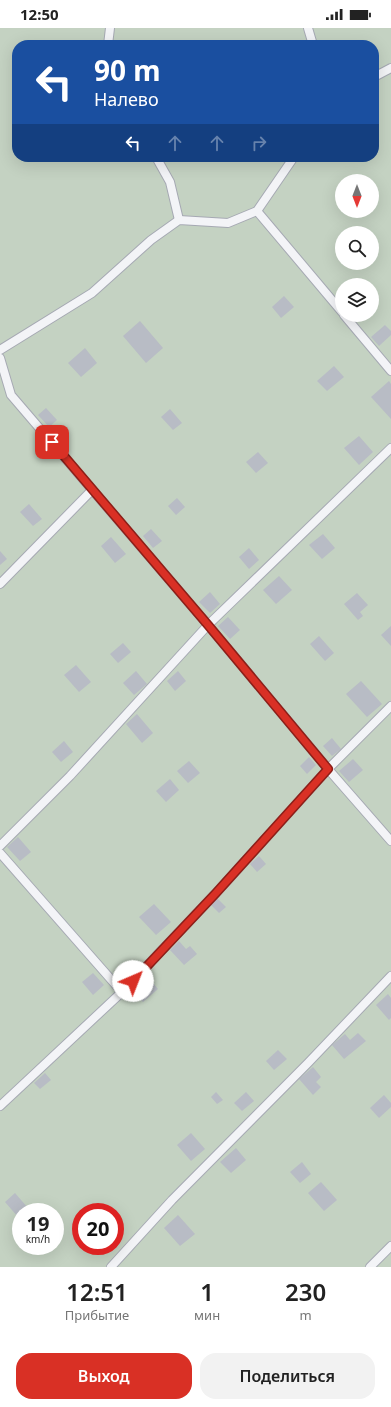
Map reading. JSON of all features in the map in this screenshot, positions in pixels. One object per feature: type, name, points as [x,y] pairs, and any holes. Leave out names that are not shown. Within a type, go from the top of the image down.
[{"type":"lane","points":[[109,40],[110,28]]},
{"type":"lane","points":[[308,28],[312,40]]},
{"type":"lane","points":[[379,74],[391,68]]},
{"type":"lane","points":[[159,162],[170,182],[178,220]]},
{"type":"lane","points":[[0,350],[92,293],[151,240],[178,220],[228,223],[257,211],[291,162]]},
{"type":"lane","points":[[257,211],[335,304]]},
{"type":"lane","points":[[350,322],[391,371]]},
{"type":"lane","points":[[0,358],[11,394],[208,625],[328,769],[391,841]]},
{"type":"lane","points":[[0,846],[70,776],[208,625],[391,448]]},
{"type":"lane","points":[[0,584],[92,490]]},
{"type":"lane","points":[[0,1106],[122,992],[216,893],[328,769],[391,706]]},
{"type":"lane","points":[[0,853],[122,992]]},
{"type":"lane","points":[[111,1267],[172,1200],[308,1063],[391,976]]},
{"type":"lane","points":[[370,1267],[391,1246]]},
{"type":"green space","points":[[0,28],[391,28],[391,1267],[0,1267]]},
{"type":"building","points":[[284,296],[294,307],[281,318],[272,307]]},
{"type":"building","points":[[140,321],[163,348],[146,363],[123,336]]},
{"type":"building","points":[[385,325],[391,331],[391,335],[379,346],[371,337]]},
{"type":"building","points":[[85,348],[97,363],[81,377],[68,363]]},
{"type":"building","points":[[334,366],[344,377],[327,391],[317,381]]},
{"type":"building","points":[[389,381],[391,384],[391,419],[371,397]]},
{"type":"building","points":[[46,408],[57,420],[49,427],[38,415]]},
{"type":"building","points":[[170,409],[182,423],[173,430],[161,417]]},
{"type":"building","points":[[359,436],[373,452],[359,465],[344,448]]},
{"type":"building","points":[[258,452],[268,463],[256,473],[246,462]]},
{"type":"building","points":[[177,498],[185,507],[176,515],[168,506]]},
{"type":"building","points":[[29,504],[42,519],[33,526],[20,512]]},
{"type":"building","points":[[151,529],[162,541],[153,548],[143,536]]},
{"type":"building","points":[[323,534],[335,548],[322,559],[309,545]]},
{"type":"building","points":[[111,537],[126,554],[115,563],[101,546]]},
{"type":"building","points":[[249,548],[259,560],[249,569],[239,557]]},
{"type":"building","points":[[0,551],[7,559],[0,565]]},
{"type":"building","points":[[279,576],[292,590],[276,604],[263,590]]},
{"type":"building","points":[[210,592],[220,604],[210,613],[199,602]]},
{"type":"building","points":[[357,593],[368,605],[360,612],[363,616],[358,620],[344,604]]},
{"type":"building","points":[[228,617],[240,630],[230,639],[218,626]]},
{"type":"building","points":[[391,626],[391,646],[381,635]]},
{"type":"building","points":[[319,636],[334,653],[325,661],[310,644]]},
{"type":"building","points":[[123,643],[131,652],[118,663],[110,654]]},
{"type":"building","points":[[76,665],[91,682],[79,692],[64,675]]},
{"type":"building","points":[[136,671],[147,684],[134,695],[123,683]]},
{"type":"building","points":[[178,671],[186,681],[175,691],[167,681]]},
{"type":"building","points":[[361,681],[382,704],[367,717],[346,694]]},
{"type":"building","points":[[137,714],[153,733],[142,743],[126,724]]},
{"type":"building","points":[[332,738],[341,749],[332,756],[323,746]]},
{"type":"building","points":[[64,741],[73,752],[61,762],[52,752]]},
{"type":"building","points":[[309,757],[316,765],[307,774],[300,766]]},
{"type":"building","points":[[353,759],[363,770],[349,782],[339,771]]},
{"type":"building","points":[[189,761],[200,773],[188,783],[177,771]]},
{"type":"building","points":[[170,779],[179,790],[166,802],[156,791]]},
{"type":"building","points":[[18,837],[31,852],[20,861],[7,847]]},
{"type":"building","points":[[259,856],[266,864],[257,872],[250,864]]},
{"type":"building","points":[[217,898],[226,907],[219,913],[210,904]]},
{"type":"building","points":[[154,904],[171,922],[156,935],[139,917]]},
{"type":"building","points":[[179,941],[186,949],[190,946],[197,954],[184,965],[170,950]]},
{"type":"building","points":[[93,973],[104,985],[93,995],[82,982]]},
{"type":"building","points":[[146,975],[158,989],[143,1002],[130,989]]},
{"type":"building","points":[[388,994],[391,998],[391,1018],[389,1020],[376,1005]]},
{"type":"building","points":[[358,1033],[366,1041],[344,1059],[332,1045],[345,1034],[350,1040]]},
{"type":"building","points":[[278,1050],[287,1059],[274,1070],[266,1061]]},
{"type":"building","points":[[313,1067],[321,1077],[316,1082],[321,1087],[313,1095],[299,1079]]},
{"type":"building","points":[[45,1073],[51,1080],[40,1089],[34,1083]]},
{"type":"building","points":[[216,1092],[223,1100],[217,1104],[211,1097]]},
{"type":"building","points":[[246,1092],[254,1101],[242,1111],[234,1103]]},
{"type":"building","points":[[384,1095],[391,1103],[391,1107],[379,1118],[370,1108]]},
{"type":"building","points":[[191,1133],[205,1149],[191,1161],[177,1145]]},
{"type":"building","points":[[236,1148],[246,1160],[231,1173],[220,1162]]},
{"type":"building","points":[[302,1162],[311,1174],[300,1183],[290,1172]]},
{"type":"building","points":[[321,1182],[337,1200],[324,1211],[308,1193]]},
{"type":"building","points":[[15,1193],[24,1203],[12,1203],[12,1210],[5,1202]]},
{"type":"building","points":[[178,1215],[195,1234],[180,1246],[164,1228]]},
{"type":"route","points":[[52,442],[328,769],[216,893],[133,981]]}]
